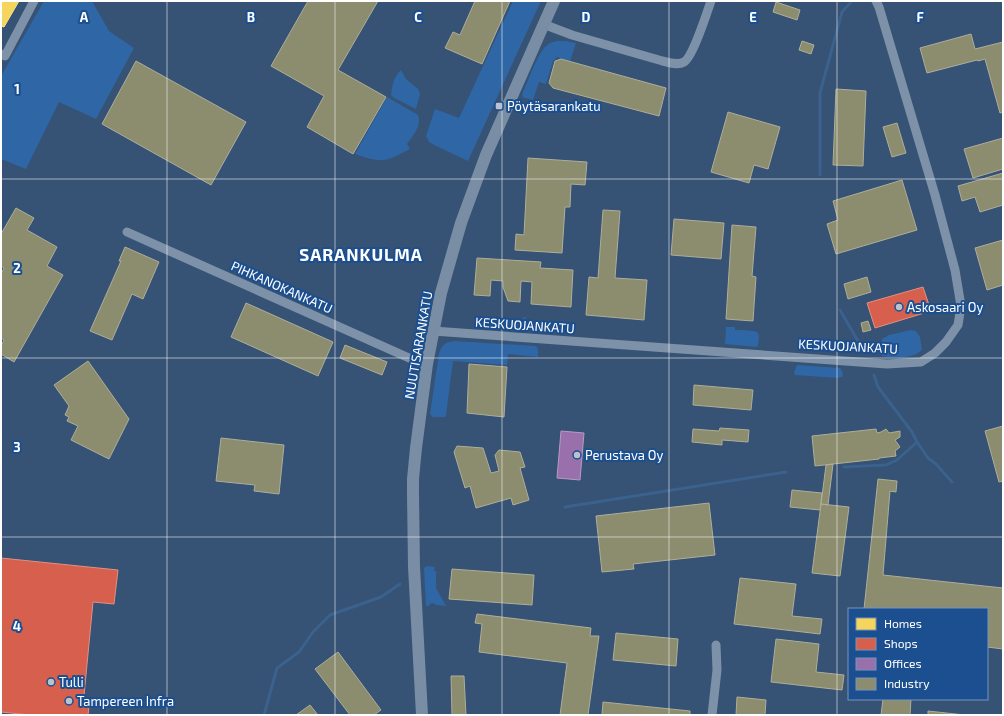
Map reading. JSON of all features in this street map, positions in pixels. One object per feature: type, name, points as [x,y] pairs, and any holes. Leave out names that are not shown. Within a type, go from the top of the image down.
[{"type":"main road","name":"NUUTISARANKATU","points":[[422,715],[414,567],[413,479],[427,364],[441,293],[461,223],[486,155],[554,1]]},
{"type":"street","points":[[3,55],[34,1]]},
{"type":"street","points":[[543,24],[572,35],[673,64],[684,62],[687,59],[694,47],[711,1]]},
{"type":"street","name":"KESKUOJANKATU","points":[[433,332],[819,358],[887,364],[921,362],[935,353],[946,342],[958,325],[961,306],[955,270],[933,188],[876,1]]},
{"type":"street","name":"PIHKANOKANKATU","points":[[127,232],[418,362],[427,364]]},
{"type":"street","points":[[712,715],[717,670],[716,645]]},
{"type":"shaded area","points":[[44,1],[92,1],[109,31],[134,48],[96,119],[59,102],[26,169],[1,159],[1,76]]},
{"type":"shaded area","points":[[513,1],[541,1],[468,161],[429,142],[426,136],[435,109],[459,118]]},
{"type":"shaded area","points":[[557,41],[576,43],[570,62],[557,57],[553,61],[546,84],[539,82],[533,100],[524,98],[522,96],[523,92],[540,55],[547,45]]},
{"type":"shaded area","points":[[401,70],[406,79],[418,89],[420,94],[416,109],[391,95],[395,78]]},
{"type":"shaded area","points":[[387,97],[418,115],[418,127],[407,144],[410,149],[383,160],[355,154]]},
{"type":"shaded area","points":[[525,317],[527,321],[526,325],[525,328],[521,330],[493,328],[494,319],[522,322],[523,318]]},
{"type":"shaded area","points":[[726,327],[735,327],[735,330],[757,332],[759,336],[758,346],[725,344]]},
{"type":"shaded area","points":[[911,330],[916,331],[920,337],[922,349],[919,352],[915,355],[904,357],[882,356],[882,339],[889,335]]},
{"type":"shaded area","points":[[455,341],[536,346],[538,349],[538,357],[508,354],[507,365],[453,361],[446,415],[445,417],[433,417],[430,414],[439,353],[445,344]]},
{"type":"shaded area","points":[[797,365],[840,368],[843,375],[842,377],[838,378],[795,375],[794,372]]},
{"type":"shaded area","points":[[427,566],[435,567],[436,588],[446,606],[436,605],[433,603],[426,606],[424,568]]},
{"type":"building: Homes","points":[[2,1],[19,1],[4,27],[1,26]]},
{"type":"building: Shops","name":"Askosaari Oy","points":[[923,287],[931,311],[875,328],[867,303]]},
{"type":"building: Shops","name":"Tulli","points":[[1,558],[118,570],[114,604],[93,602],[83,706],[89,707],[88,715],[30,715],[1,712]]},
{"type":"building: Offices","points":[[561,431],[584,433],[580,480],[557,478]]},
{"type":"building: Industry","points":[[308,1],[378,1],[338,70],[386,97],[353,154],[307,127],[324,96],[271,66]]},
{"type":"building: Industry","points":[[475,1],[510,1],[482,64],[445,48],[453,32],[460,35]]},
{"type":"building: Industry","points":[[776,2],[800,10],[797,20],[773,12]]},
{"type":"building: Industry","points":[[971,34],[975,49],[1003,42],[1003,112],[1000,113],[985,59],[927,73],[920,48]]},
{"type":"building: Industry","points":[[802,41],[814,45],[811,54],[799,50]]},
{"type":"building: Industry","points":[[561,59],[666,88],[659,116],[553,88],[549,83],[555,61]]},
{"type":"building: Industry","points":[[136,61],[246,122],[211,185],[102,124]]},
{"type":"building: Industry","points":[[836,89],[866,91],[863,166],[833,165]]},
{"type":"building: Industry","points":[[728,112],[780,127],[768,169],[754,165],[749,183],[711,172]]},
{"type":"building: Industry","points":[[897,123],[906,153],[892,157],[883,127]]},
{"type":"building: Industry","points":[[1003,138],[1003,169],[973,178],[964,149]]},
{"type":"building: Industry","points":[[528,158],[587,162],[585,185],[571,184],[570,207],[565,207],[562,253],[515,250],[516,234],[524,235]]},
{"type":"building: Industry","points":[[1003,173],[1003,205],[980,212],[975,197],[962,201],[958,186]]},
{"type":"building: Industry","points":[[902,180],[917,230],[836,254],[827,224],[838,220],[833,201]]},
{"type":"building: Industry","points":[[16,208],[34,218],[27,230],[57,247],[47,266],[63,275],[14,362],[1,354],[1,346],[4,340],[1,338],[1,274],[4,268],[1,266],[1,234]]},
{"type":"building: Industry","points":[[603,210],[620,211],[615,278],[647,280],[644,320],[586,315],[589,277],[598,278]]},
{"type":"building: Industry","points":[[674,219],[724,223],[721,259],[671,255]]},
{"type":"building: Industry","points":[[732,225],[756,227],[752,276],[756,277],[753,321],[726,319]]},
{"type":"building: Industry","points":[[1003,240],[1003,285],[987,290],[975,248]]},
{"type":"building: Industry","points":[[125,247],[159,262],[143,299],[132,294],[112,340],[90,331],[121,261],[119,261]]},
{"type":"building: Industry","points":[[477,258],[541,262],[540,268],[573,270],[571,307],[531,304],[532,282],[521,281],[520,302],[508,301],[503,287],[503,281],[491,280],[490,296],[474,295]]},
{"type":"building: Industry","points":[[867,277],[871,292],[848,299],[844,284]]},
{"type":"building: Industry","points":[[246,303],[333,342],[318,376],[231,337]]},
{"type":"building: Industry","points":[[868,321],[871,330],[863,332],[861,323]]},
{"type":"building: Industry","points":[[345,345],[387,362],[382,375],[340,358]]},
{"type":"building: Industry","points":[[88,361],[129,419],[109,459],[71,440],[78,426],[67,421],[69,417],[65,415],[69,406],[54,385]]},
{"type":"building: Industry","points":[[469,364],[507,367],[504,417],[467,413]]},
{"type":"building: Industry","points":[[694,385],[753,390],[751,410],[693,405]]},
{"type":"building: Industry","points":[[1003,426],[1003,481],[999,482],[985,431]]},
{"type":"building: Industry","points":[[720,428],[749,430],[748,442],[722,440],[722,445],[692,442],[693,429],[719,431]]},
{"type":"building: Industry","points":[[876,429],[877,433],[886,429],[889,433],[900,431],[900,437],[895,440],[900,447],[895,451],[896,456],[815,466],[812,436]]},
{"type":"building: Industry","points":[[221,438],[284,445],[279,494],[254,491],[255,485],[216,481]]},
{"type":"building: Industry","points":[[457,446],[483,448],[491,473],[499,471],[495,455],[499,450],[520,452],[525,467],[520,468],[529,500],[513,505],[511,498],[476,508],[470,486],[465,488],[454,452]]},
{"type":"building: Industry","points":[[833,464],[828,505],[821,504],[826,465]]},
{"type":"building: Industry","points":[[878,479],[897,481],[896,492],[890,491],[883,575],[1003,588],[1003,649],[988,647],[988,608],[864,608]]},
{"type":"building: Industry","points":[[792,490],[822,493],[820,510],[790,507]]},
{"type":"building: Industry","points":[[709,503],[715,555],[633,564],[634,569],[602,572],[596,516]]},
{"type":"building: Industry","points":[[821,504],[849,507],[840,576],[812,573]]},
{"type":"building: Industry","points":[[452,569],[534,575],[532,605],[449,599]]},
{"type":"building: Industry","points":[[740,578],[796,584],[792,616],[822,619],[820,634],[734,624]]},
{"type":"building: Industry","points":[[477,614],[591,628],[590,636],[599,636],[588,715],[560,715],[567,663],[479,652],[482,624],[475,623]]},
{"type":"building: Industry","points":[[616,633],[678,639],[676,666],[613,660]]},
{"type":"building: Industry","points":[[776,639],[819,644],[816,672],[844,675],[842,690],[771,682]]},
{"type":"building: Industry","points":[[338,652],[381,710],[374,715],[350,715],[315,669]]},
{"type":"building: Industry","points":[[451,676],[464,676],[466,715],[452,715]]},
{"type":"building: Industry","points":[[737,697],[766,700],[765,715],[736,715]]},
{"type":"building: Industry","points":[[883,700],[911,700],[910,715],[881,715]]},
{"type":"building: Industry","points":[[603,702],[690,711],[690,715],[602,715]]},
{"type":"building: Industry","points":[[310,705],[318,715],[296,715]]},
{"type":"building: Industry","points":[[928,711],[965,715],[928,715]]},
{"type":"waterway","points":[[820,175],[820,93],[842,12],[852,1]]},
{"type":"waterway","points":[[840,310],[862,348]]},
{"type":"waterway","points":[[874,375],[878,387],[912,432],[928,458],[936,464],[952,482]]},
{"type":"waterway","points":[[844,467],[886,465],[897,460],[917,442]]},
{"type":"waterway","points":[[565,507],[786,472]]},
{"type":"waterway","points":[[264,715],[277,668],[299,652],[313,632],[330,615],[381,597],[400,584]]},
{"type":"place","name":"Pöytäsarankatu","points":[[499,106]]},
{"type":"place","name":"Askosaari Oy","points":[[899,307]]},
{"type":"place","name":"Perustava Oy","points":[[577,455]]},
{"type":"place","name":"Tulli","points":[[51,682]]},
{"type":"place","name":"Tampereen Infra","points":[[69,701]]},
{"type":"district","name":"SARANKULMA","points":[[361,255]]}]
